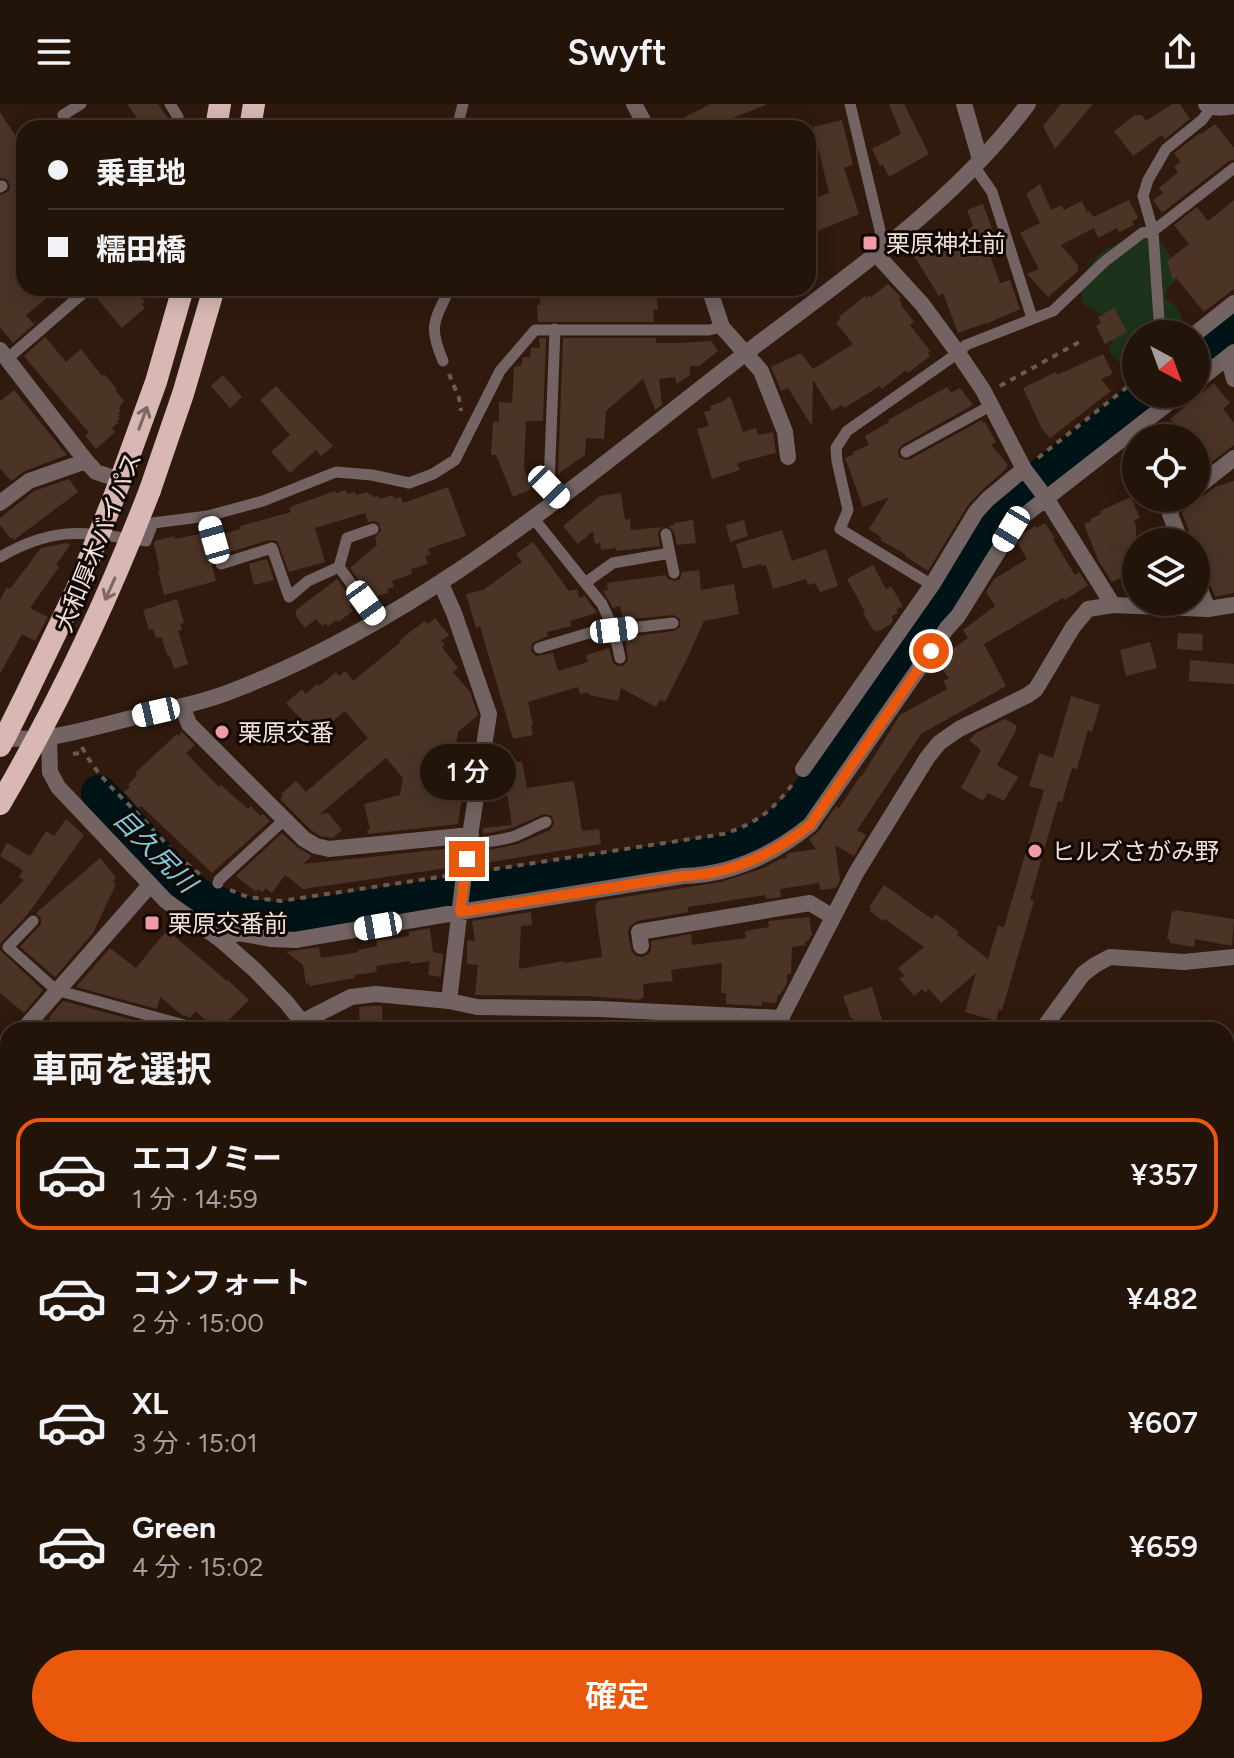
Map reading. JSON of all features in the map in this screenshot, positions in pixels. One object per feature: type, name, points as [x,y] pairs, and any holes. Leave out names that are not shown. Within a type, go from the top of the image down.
[{"type":"highway","name":"大和厚木バイパス","points":[[0,746],[76,591],[156,382],[181,296]]},
{"type":"highway","name":"大和厚木バイパス","points":[[0,804],[85,646],[122,564],[183,394],[212,296]]},
{"type":"street","points":[[964,104],[977,163]]},
{"type":"street","points":[[0,739],[49,737],[221,695],[301,663],[379,622],[441,584],[534,519],[934,207],[1003,136],[1028,104]]},
{"type":"street","points":[[1209,106],[1234,106]]},
{"type":"street","points":[[880,251],[958,353],[1026,471],[1113,605]]},
{"type":"street","points":[[712,296],[722,327],[761,371],[785,432],[788,457]]},
{"type":"street","points":[[1210,322],[1234,303]]},
{"type":"street","points":[[1231,355],[1234,379]]},
{"type":"street","points":[[1210,371],[1231,355]]},
{"type":"street","points":[[0,380],[7,360]]},
{"type":"street","points":[[7,360],[86,461],[96,472],[118,486]]},
{"type":"street","points":[[221,940],[238,933],[295,940],[460,909],[683,876],[705,876],[749,863],[791,840],[810,825],[958,616],[1017,521],[1044,495],[1161,408]]},
{"type":"street","points":[[1210,477],[1234,458]]},
{"type":"street","points":[[0,503],[29,481],[86,461]]},
{"type":"street","points":[[803,769],[932,585],[976,512],[988,499],[1026,471]]},
{"type":"street","points":[[441,584],[489,714],[449,1001]]},
{"type":"street","points":[[784,1022],[856,873],[939,743],[959,729],[1036,689],[1073,627],[1088,609],[1122,605]]},
{"type":"street","points":[[1210,609],[1234,605]]},
{"type":"street","points":[[182,706],[189,724],[284,820],[316,846],[329,849],[470,840]]},
{"type":"street","points":[[49,737],[50,772],[58,787],[150,885],[255,970],[298,1022]]},
{"type":"street","points":[[30,1022],[150,885]]},
{"type":"street","points":[[641,946],[639,932],[810,903],[833,917]]},
{"type":"street","points":[[1044,1022],[1083,974],[1110,957],[1184,962],[1234,957]]},
{"type":"street","points":[[310,1022],[351,997],[391,995],[477,1007],[600,1009],[759,1022]]},
{"type":"street","points":[[1234,1155],[1234,1166]]},
{"type":"lane","points":[[66,120],[63,115],[81,104]]},
{"type":"lane","points":[[170,104],[178,117]]},
{"type":"lane","points":[[850,104],[880,251]]},
{"type":"lane","points":[[1159,320],[1153,231],[1143,196],[1148,180],[1166,149],[1202,120],[1209,106]]},
{"type":"lane","points":[[977,163],[992,192],[1032,318]]},
{"type":"lane","points":[[932,585],[840,529],[848,510],[836,448],[847,431],[966,345],[1053,311],[1104,262],[1142,233],[1153,231],[1234,168]]},
{"type":"lane","points":[[7,360],[80,296]]},
{"type":"lane","points":[[443,361],[436,346],[433,326],[446,296]]},
{"type":"lane","points":[[0,557],[21,544],[45,536],[75,532],[146,541],[153,523],[208,516],[263,501],[336,472],[409,483],[433,474],[455,460],[500,371],[535,330],[709,330],[722,327]]},
{"type":"lane","points":[[555,329],[549,487],[560,498]]},
{"type":"lane","points":[[906,452],[987,400]]},
{"type":"lane","points":[[208,516],[221,564],[272,548],[289,597],[308,581],[339,567]]},
{"type":"lane","points":[[534,519],[602,604],[613,628],[620,658]]},
{"type":"lane","points":[[339,567],[347,538],[373,529]]},
{"type":"lane","points":[[666,534],[674,573]]},
{"type":"lane","points":[[585,583],[613,563],[670,553]]},
{"type":"lane","points":[[339,567],[379,622]]},
{"type":"lane","points":[[539,648],[613,628],[673,623]]},
{"type":"lane","points":[[215,883],[284,820]]},
{"type":"lane","points":[[470,840],[504,839],[546,822]]},
{"type":"lane","points":[[33,921],[8,947],[56,990],[173,1022]]},
{"type":"path","points":[[987,400],[1083,340]]},
{"type":"path","points":[[443,361],[459,398],[461,410],[457,420]]},
{"type":"path","points":[[1026,471],[1122,392]]},
{"type":"path","points":[[81,745],[104,780],[186,864],[215,883],[248,897],[281,901],[464,876],[723,834],[758,819],[778,804],[803,769]]},
{"type":"path","points":[[73,754],[85,752]]},
{"type":"green space","points":[[1152,235],[1166,248],[1175,281],[1165,294],[1166,299],[1174,305],[1183,320],[1122,320],[1122,374],[1120,363],[1109,349],[1113,337],[1110,325],[1103,315],[1082,302],[1082,286],[1092,262],[1101,253],[1138,237]]},
{"type":"building","points":[[127,104],[158,104],[169,120],[138,120]]},
{"type":"building","points":[[710,104],[766,105],[728,120],[679,120]]},
{"type":"building","points":[[889,104],[904,104],[929,154],[889,177],[872,149],[901,134]]},
{"type":"building","points":[[1061,104],[1093,104],[1055,149],[1043,126]]},
{"type":"building","points":[[1172,104],[1180,104],[1190,119],[1165,139],[1162,135],[1133,156],[1114,131],[1135,115],[1142,115],[1146,121]]},
{"type":"building","points":[[0,112],[16,137],[16,296],[49,296],[26,315],[34,324],[13,343],[0,327],[0,195],[9,191],[10,186],[7,179],[0,178]]},
{"type":"building","points":[[842,120],[853,165],[844,168],[859,214],[816,232],[816,198],[829,193],[816,139],[816,126]]},
{"type":"building","points":[[1215,124],[1234,148],[1234,160],[1162,213],[1153,200],[1163,193],[1159,188],[1178,172],[1174,167],[1180,162],[1174,153]]},
{"type":"building","points":[[1040,184],[1051,210],[1061,205],[1064,210],[1082,201],[1093,217],[1129,200],[1138,218],[1132,221],[1134,225],[1119,232],[1117,228],[1098,238],[1094,228],[1061,245],[1078,265],[1078,271],[1048,297],[1027,274],[1039,269],[1020,233],[1040,223],[1026,194]]},
{"type":"building","points":[[1234,200],[1234,289],[1204,312],[1176,278],[1173,280],[1167,261],[1189,244],[1174,225],[1197,207],[1208,221]]},
{"type":"building","points":[[983,204],[998,246],[988,250],[1000,283],[1010,280],[1020,309],[958,333],[943,293],[939,296],[914,256],[940,239],[944,245],[973,226],[967,210]]},
{"type":"building","points":[[888,284],[901,297],[901,305],[914,322],[910,325],[930,351],[930,356],[882,389],[880,386],[844,408],[842,405],[832,411],[813,380],[812,426],[788,388],[781,391],[771,367],[801,353],[813,369],[853,344],[836,323],[839,317],[865,296],[871,297]]},
{"type":"building","points":[[95,296],[140,296],[145,302],[142,304],[145,308],[122,328]]},
{"type":"building","points":[[539,296],[657,296],[658,310],[653,310],[654,322],[538,322],[537,305],[540,305]]},
{"type":"building","points":[[1114,308],[1122,323],[1122,335],[1105,344],[1096,326],[1101,323],[1098,317]]},
{"type":"building","points":[[45,337],[66,362],[81,349],[124,401],[119,408],[120,419],[112,428],[115,432],[96,449],[85,436],[89,433],[24,356]]},
{"type":"building","points":[[539,338],[546,338],[543,421],[526,421],[524,468],[532,489],[513,497],[496,455],[491,455],[493,422],[499,422],[499,402],[512,403],[514,367],[521,366],[523,357],[530,357],[531,348],[540,348]]},
{"type":"building","points":[[563,338],[656,338],[656,343],[711,341],[718,351],[699,366],[690,366],[690,375],[677,384],[675,377],[659,379],[662,405],[655,410],[643,379],[606,411],[604,439],[586,438],[585,455],[558,474]]},
{"type":"building","points":[[1103,354],[1113,374],[1101,379],[1111,391],[1050,438],[1042,429],[1023,388]]},
{"type":"building","points":[[223,375],[242,397],[230,408],[211,386]]},
{"type":"building","points":[[1214,383],[1230,403],[1223,409],[1234,423],[1234,445],[1210,463],[1210,424],[1170,424],[1173,422],[1170,419],[1183,408],[1210,408],[1210,386]]},
{"type":"building","points":[[276,386],[333,446],[321,456],[316,450],[290,473],[271,452],[290,435],[260,400]]},
{"type":"building","points":[[947,387],[951,393],[960,388],[973,405],[902,445],[898,451],[899,457],[910,459],[982,420],[996,442],[991,445],[1008,465],[968,505],[928,571],[880,540],[882,538],[869,529],[889,497],[863,507],[845,458],[869,445],[865,436]]},
{"type":"building","points":[[14,390],[67,455],[25,471],[11,481],[0,468],[0,401]]},
{"type":"building","points":[[730,396],[743,432],[756,428],[758,435],[773,432],[776,453],[737,463],[740,470],[712,479],[697,429],[709,426],[704,412],[711,410],[710,406]]},
{"type":"building","points":[[69,479],[78,492],[14,540],[13,537],[11,539],[0,525],[0,518],[34,491]]},
{"type":"building","points":[[1234,481],[1234,593],[1215,597],[1210,584],[1210,528],[1188,528],[1182,513],[1210,512],[1210,491]]},
{"type":"building","points":[[448,487],[466,536],[428,549],[430,555],[425,556],[428,564],[411,569],[412,574],[392,581],[394,587],[387,589],[388,593],[372,598],[350,568],[377,545],[375,537],[381,531],[379,523],[368,522],[365,513],[315,528],[325,562],[289,572],[277,541],[269,540],[227,553],[222,534],[291,512],[289,508],[293,506],[335,491],[346,490],[347,494],[355,492],[356,495],[368,492],[379,499],[393,495],[394,499],[401,497],[403,503]]},
{"type":"building","points":[[621,493],[625,520],[630,519],[631,530],[662,527],[658,532],[660,546],[601,550],[600,543],[595,544],[593,531],[578,544],[563,526],[600,496]]},
{"type":"building","points":[[1122,501],[1122,512],[1137,512],[1140,518],[1134,520],[1136,528],[1122,528],[1122,577],[1112,582],[1098,560],[1084,524],[1101,514],[1100,511]]},
{"type":"building","points":[[693,520],[696,543],[677,545],[669,526]]},
{"type":"building","points":[[744,520],[748,536],[730,542],[726,525]]},
{"type":"building","points":[[1045,523],[1075,575],[1079,572],[1088,585],[984,644],[1006,686],[921,734],[857,830],[866,835],[854,856],[835,845],[840,880],[836,888],[820,890],[819,883],[780,889],[781,897],[766,899],[765,895],[688,907],[688,912],[637,921],[629,927],[632,952],[642,957],[651,951],[651,941],[691,934],[692,945],[746,938],[745,931],[769,927],[768,921],[809,917],[812,935],[805,941],[806,945],[792,947],[791,974],[787,974],[787,983],[776,1003],[762,1002],[762,1006],[726,1004],[726,993],[721,993],[722,963],[671,970],[673,981],[643,984],[644,998],[641,1000],[475,995],[478,965],[467,964],[467,940],[475,941],[472,921],[531,912],[532,925],[521,926],[519,969],[602,957],[595,906],[598,901],[721,882],[764,868],[790,853],[816,849],[809,839],[819,831],[836,806],[839,808],[900,715],[947,689],[943,681],[949,678],[937,662],[968,638],[963,630],[995,606],[986,592],[994,579],[1027,559],[1017,542],[1022,539],[1021,535]]},
{"type":"building","points":[[782,530],[792,561],[826,549],[838,586],[820,592],[815,583],[808,585],[806,579],[773,589],[766,565],[743,569],[736,544]]},
{"type":"building","points":[[204,533],[216,581],[164,595],[155,541]]},
{"type":"building","points":[[533,542],[569,591],[577,589],[579,598],[585,596],[597,613],[570,621],[571,626],[547,632],[548,636],[532,643],[531,651],[536,656],[553,653],[558,671],[588,662],[586,655],[609,648],[613,663],[623,666],[628,660],[625,637],[674,631],[680,627],[680,619],[673,615],[623,620],[620,606],[613,608],[603,591],[608,590],[607,583],[666,575],[675,581],[680,579],[682,572],[699,570],[701,590],[734,584],[739,614],[704,621],[665,702],[660,700],[656,707],[621,688],[618,701],[589,695],[588,692],[580,694],[578,687],[528,702],[533,735],[513,739],[480,626],[476,628],[466,594],[483,590],[522,562],[516,554]]},
{"type":"building","points":[[70,545],[56,565],[59,567],[30,608],[48,617],[35,641],[22,634],[0,674],[0,600],[7,587],[10,589],[41,548]]},
{"type":"building","points":[[267,559],[274,580],[254,585],[249,564]]},
{"type":"building","points":[[873,565],[886,589],[891,586],[903,606],[892,616],[891,624],[877,632],[863,613],[847,579]]},
{"type":"building","points":[[337,579],[355,604],[349,606],[353,611],[328,626],[325,623],[322,626],[316,619],[305,628],[296,616],[296,610]]},
{"type":"building","points":[[177,599],[184,623],[180,624],[182,630],[178,631],[188,664],[174,669],[161,637],[156,638],[153,629],[149,630],[143,610]]},
{"type":"building","points":[[435,618],[449,635],[441,641],[445,645],[442,647],[458,668],[453,672],[470,692],[478,715],[458,732],[454,755],[471,758],[458,824],[368,834],[367,830],[370,829],[364,804],[400,795],[403,778],[386,758],[320,814],[328,813],[342,830],[333,838],[320,836],[280,799],[281,794],[296,781],[306,792],[368,738],[345,711],[320,732],[314,725],[309,728],[286,703],[302,689],[306,694],[336,672],[339,676],[345,671],[353,681],[411,631]]},
{"type":"building","points":[[1178,633],[1203,634],[1202,651],[1177,649]]},
{"type":"building","points":[[1150,642],[1157,668],[1126,676],[1120,650]]},
{"type":"building","points":[[1190,660],[1234,664],[1234,684],[1189,681]]},
{"type":"building","points":[[1071,696],[1100,705],[1092,732],[1088,730],[1077,769],[1072,768],[1062,802],[1058,801],[1030,900],[1034,901],[1002,1010],[999,1009],[996,1021],[965,1012],[976,973],[941,1003],[929,989],[925,993],[922,989],[914,996],[899,978],[905,976],[898,968],[924,947],[885,919],[883,921],[869,907],[884,885],[932,919],[936,914],[988,959],[998,926],[1004,927],[1044,790],[1029,786],[1039,753],[1053,758]]},
{"type":"building","points":[[1005,719],[1016,725],[1016,731],[997,765],[1018,777],[1004,801],[988,793],[983,801],[961,788],[981,750],[969,740],[976,733]]},
{"type":"building","points":[[182,732],[195,745],[186,753],[219,787],[221,785],[248,809],[251,806],[270,821],[212,873],[124,792],[137,775],[135,773]]},
{"type":"building","points":[[522,761],[527,788],[574,781],[582,831],[599,829],[601,844],[485,863],[484,851],[518,844],[550,830],[554,824],[552,816],[544,814],[512,828],[483,834],[483,828],[512,825],[506,787],[496,789],[492,767]]},
{"type":"building","points":[[66,819],[84,835],[28,914],[0,944],[0,905],[24,880],[19,877],[23,870],[0,856],[7,843],[30,856],[46,831],[54,836]]},
{"type":"building","points":[[282,833],[312,856],[303,864],[454,848],[454,867],[303,889],[285,875],[272,893],[266,888],[263,892],[258,889],[256,892],[236,876]]},
{"type":"building","points":[[100,858],[116,877],[113,882],[116,884],[93,933],[55,977],[20,947],[41,924],[41,918],[36,913]]},
{"type":"building","points":[[1172,911],[1234,919],[1232,946],[1195,939],[1194,947],[1170,943],[1167,939]]},
{"type":"building","points":[[430,928],[433,952],[443,954],[441,977],[428,975],[430,961],[410,964],[410,961],[376,966],[377,972],[310,986],[306,984],[303,965],[286,952],[319,947],[321,958],[359,952],[377,946],[376,941],[409,936],[409,932]]},
{"type":"building","points":[[167,930],[249,1000],[227,1022],[207,1022],[196,1011],[190,1018],[183,1016],[160,997],[157,1009],[76,987],[110,948],[136,968]]},
{"type":"building","points":[[0,950],[43,990],[24,1013],[0,993]]},
{"type":"building","points":[[872,987],[883,1022],[854,1022],[843,996]]},
{"type":"building","points":[[63,1001],[141,1022],[48,1022]]},
{"type":"building","points":[[382,1006],[383,1022],[360,1022],[359,1007]]},
{"type":"building","points":[[587,1020],[640,1022],[587,1022]]},
{"type":"waterway","name":"目久尻川","points":[[1210,345],[1234,327]]},
{"type":"waterway","name":"目久尻川","points":[[99,793],[184,886],[205,900],[254,917],[277,920],[722,853],[745,845],[772,831],[799,808],[953,586],[991,524],[1016,497],[1129,408]]},
{"type":"place","name":"栗原神社前","points":[[870,243]]},
{"type":"place","name":"栗原交番","points":[[222,732]]},
{"type":"place","name":"ヒルズさがみ野","points":[[1035,851]]},
{"type":"place","name":"栗原交番前","points":[[152,923]]},
{"type":"route","points":[[467,859],[460,912],[683,876],[705,876],[749,863],[791,840],[810,825],[931,651]]}]
